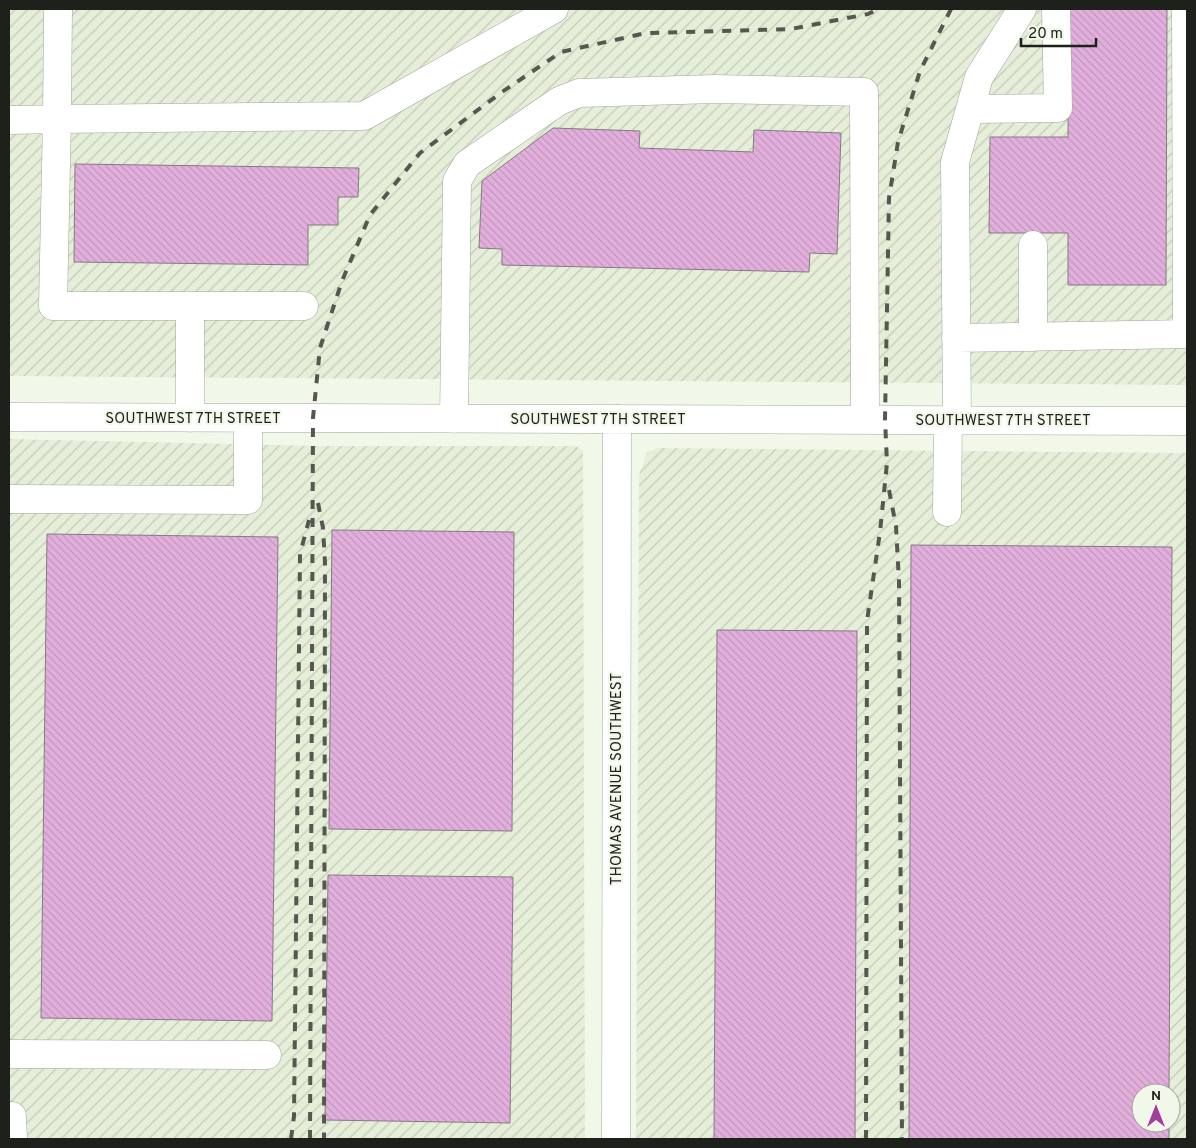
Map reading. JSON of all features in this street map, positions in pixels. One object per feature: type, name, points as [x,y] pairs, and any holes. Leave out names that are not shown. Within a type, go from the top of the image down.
[{"type":"street","points":[[58,9],[53,306],[304,306]]},
{"type":"street","points":[[9,120],[364,116],[554,9]]},
{"type":"street","points":[[947,512],[956,338],[955,162],[979,77],[1022,9]]},
{"type":"street","points":[[970,109],[1058,108],[1056,9]]},
{"type":"street","points":[[956,338],[1187,334],[1186,9]]},
{"type":"street","points":[[454,418],[457,181],[467,164],[558,101],[579,93],[715,89],[864,92],[865,420]]},
{"type":"street","points":[[1032,245],[1033,337]]},
{"type":"street","points":[[190,306],[190,418]]},
{"type":"street","name":"SOUTHWEST 7TH STREET","points":[[9,417],[1187,421]]},
{"type":"street","points":[[9,499],[248,500],[248,418]]},
{"type":"street","name":"THOMAS AVENUE SOUTHWEST","points":[[616,1139],[617,418]]},
{"type":"street","points":[[9,1054],[267,1055]]},
{"type":"shaded area","points":[[9,9],[1187,9],[1187,385],[9,376]]},
{"type":"shaded area","points":[[9,439],[318,446],[576,446],[583,450],[585,1139],[9,1139]]},
{"type":"shaded area","points":[[656,448],[1187,453],[1187,1139],[636,1139],[639,475],[647,453]]},
{"type":"building","points":[[1069,9],[1167,9],[1166,285],[1068,285],[1068,233],[989,233],[990,137],[1068,137]]},
{"type":"building","points":[[553,128],[640,131],[639,148],[753,152],[754,130],[841,133],[837,254],[810,253],[809,272],[502,265],[502,249],[479,248],[482,181]]},
{"type":"building","points":[[75,164],[359,168],[358,197],[338,197],[338,225],[308,225],[308,265],[74,262]]},
{"type":"building","points":[[332,530],[514,532],[512,831],[329,829]]},
{"type":"building","points":[[47,534],[278,537],[272,1021],[41,1018]]},
{"type":"building","points":[[911,545],[1172,547],[1169,1083],[1131,1083],[1131,1133],[1169,1133],[1169,1139],[909,1139]]},
{"type":"building","points":[[717,630],[857,631],[855,1139],[714,1139]]},
{"type":"building","points":[[328,875],[513,877],[510,1123],[325,1120]]},
{"type":"railway","points":[[310,1139],[313,418],[320,348],[342,281],[370,215],[420,153],[502,92],[561,52],[646,33],[791,29],[868,14],[878,9]]},
{"type":"railway","points":[[866,1139],[867,621],[880,532],[887,463],[885,419],[889,198],[898,142],[920,71],[951,9]]},
{"type":"railway","points":[[889,490],[896,526],[899,582],[902,1139]]},
{"type":"railway","points":[[318,503],[323,528],[325,563],[324,1139]]},
{"type":"railway","points":[[291,1139],[294,1116],[300,554],[309,520]]}]
